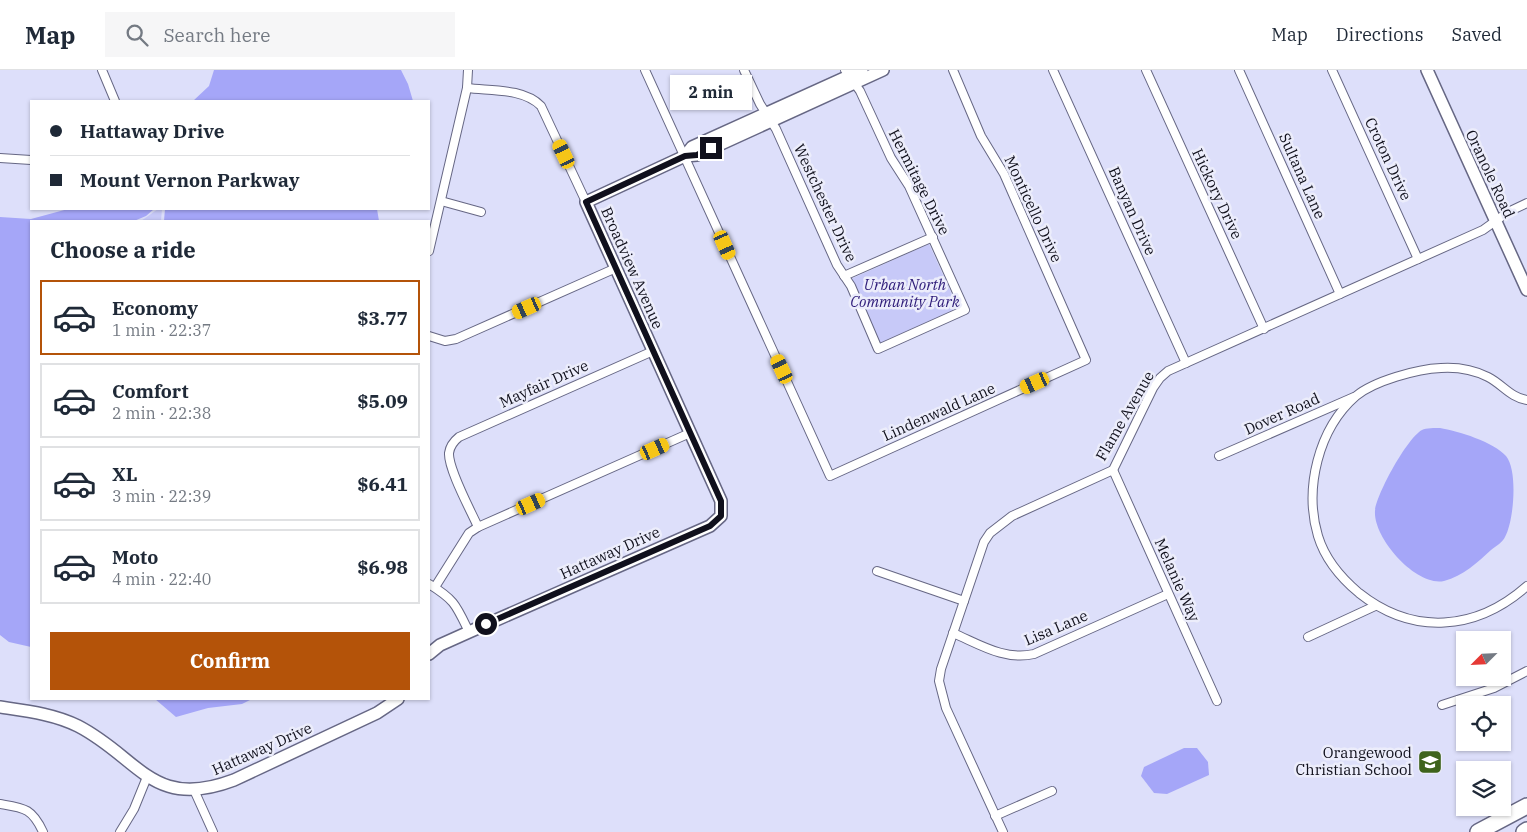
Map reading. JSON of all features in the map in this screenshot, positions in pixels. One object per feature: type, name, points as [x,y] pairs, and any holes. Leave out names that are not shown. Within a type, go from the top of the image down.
[{"type":"highway","points":[[1478,832],[1527,806]]},
{"type":"street","points":[[102,70],[115,100]]},
{"type":"street","points":[[430,247],[467,88],[468,70]]},
{"type":"street","points":[[645,70],[685,156]]},
{"type":"street","name":"Westchester Drive","points":[[744,70],[844,276],[851,286],[878,349]]},
{"type":"street","points":[[586,202],[685,156],[697,155],[862,70]]},
{"type":"street","points":[[849,77],[883,70]]},
{"type":"street","name":"Monticello Drive","points":[[952,70],[981,136],[1004,174],[1086,360]]},
{"type":"street","name":"Banyan Drive","points":[[1053,70],[1186,363]]},
{"type":"street","name":"Hickory Drive","points":[[1146,70],[1264,329]]},
{"type":"street","name":"Sultana Lane","points":[[1239,70],[1340,294]]},
{"type":"street","name":"Croton Drive","points":[[1332,70],[1418,259]]},
{"type":"street","name":"Oranole Road","points":[[1427,70],[1527,290]]},
{"type":"street","name":"Hermitage Drive","points":[[849,77],[860,91],[891,158],[909,186],[965,310],[878,349]]},
{"type":"street","name":"Broadview Avenue","points":[[467,88],[522,94],[534,99],[541,106],[721,501],[721,516]]},
{"type":"street","name":"Lindenwald Lane","points":[[685,156],[830,476],[1086,360]]},
{"type":"street","points":[[0,158],[30,160]]},
{"type":"street","points":[[441,201],[481,212]]},
{"type":"street","name":"Flame Avenue","points":[[1003,832],[941,693],[941,669],[984,542],[1000,524],[1012,516],[1113,470],[1160,378],[1186,363],[1483,230],[1508,212],[1527,203]]},
{"type":"street","points":[[844,276],[933,237]]},
{"type":"street","points":[[430,336],[445,341],[456,340],[616,268]]},
{"type":"street","name":"Mayfair Drive","points":[[478,527],[450,462],[450,448],[459,437],[653,351]]},
{"type":"street","name":"Dover Road","points":[[1219,456],[1391,379],[1441,368],[1467,369],[1489,378],[1520,399],[1527,400]]},
{"type":"street","points":[[1356,396],[1338,418],[1322,447],[1314,474],[1314,517],[1318,537],[1335,569],[1348,584],[1376,606],[1393,614],[1427,623],[1455,622],[1498,608],[1527,586]]},
{"type":"street","points":[[468,632],[456,604],[449,596],[432,586],[469,533],[478,527],[690,433]]},
{"type":"street","name":"Melanie Way","points":[[1113,470],[1217,702]]},
{"type":"street","name":"Hattaway Drive","points":[[430,653],[440,645],[468,632],[710,526],[721,516]]},
{"type":"street","points":[[877,571],[964,601]]},
{"type":"street","name":"Lisa Lane","points":[[953,632],[1003,654],[1023,656],[1034,654],[1168,594]]},
{"type":"street","points":[[1308,637],[1376,606]]},
{"type":"street","points":[[1442,704],[1494,688],[1527,671]]},
{"type":"street","name":"Hattaway Drive","points":[[0,707],[56,716],[108,745],[147,777],[169,787],[194,790],[214,787],[234,780],[366,719],[397,700]]},
{"type":"street","points":[[120,832],[134,809],[147,777]]},
{"type":"street","points":[[194,790],[213,832]]},
{"type":"street","points":[[995,816],[1052,791]]},
{"type":"street","points":[[0,804],[23,808],[32,813],[43,832]]},
{"type":"green space","points":[[157,210],[162,210],[161,220],[142,220]]},
{"type":"green space","name":"Urban North Community Park","points":[[929,244],[958,308],[880,343],[851,279]]},
{"type":"water","points":[[214,70],[401,70],[413,100],[194,100],[209,86]]},
{"type":"water","points":[[64,210],[153,210],[146,216],[136,220],[30,220],[30,647],[9,642],[0,635],[0,217],[31,219]]},
{"type":"water","points":[[165,210],[377,210],[379,220],[164,220]]},
{"type":"water","points":[[1440,428],[1475,438],[1493,446],[1506,456],[1512,472],[1513,496],[1511,520],[1504,539],[1458,576],[1444,581],[1433,581],[1409,569],[1398,558],[1381,534],[1376,522],[1375,511],[1386,480],[1408,444],[1422,430]]},
{"type":"water","points":[[156,700],[250,700],[242,704],[208,708],[176,717]]},
{"type":"water","points":[[1184,748],[1197,748],[1208,762],[1209,775],[1167,794],[1154,793],[1141,776],[1144,767]]},
{"type":"place","name":"Orangewood Christian School","points":[[1430,762]]},
{"type":"route","points":[[486,624],[710,526],[721,516],[721,501],[586,202],[685,156],[697,155],[711,148]]}]
